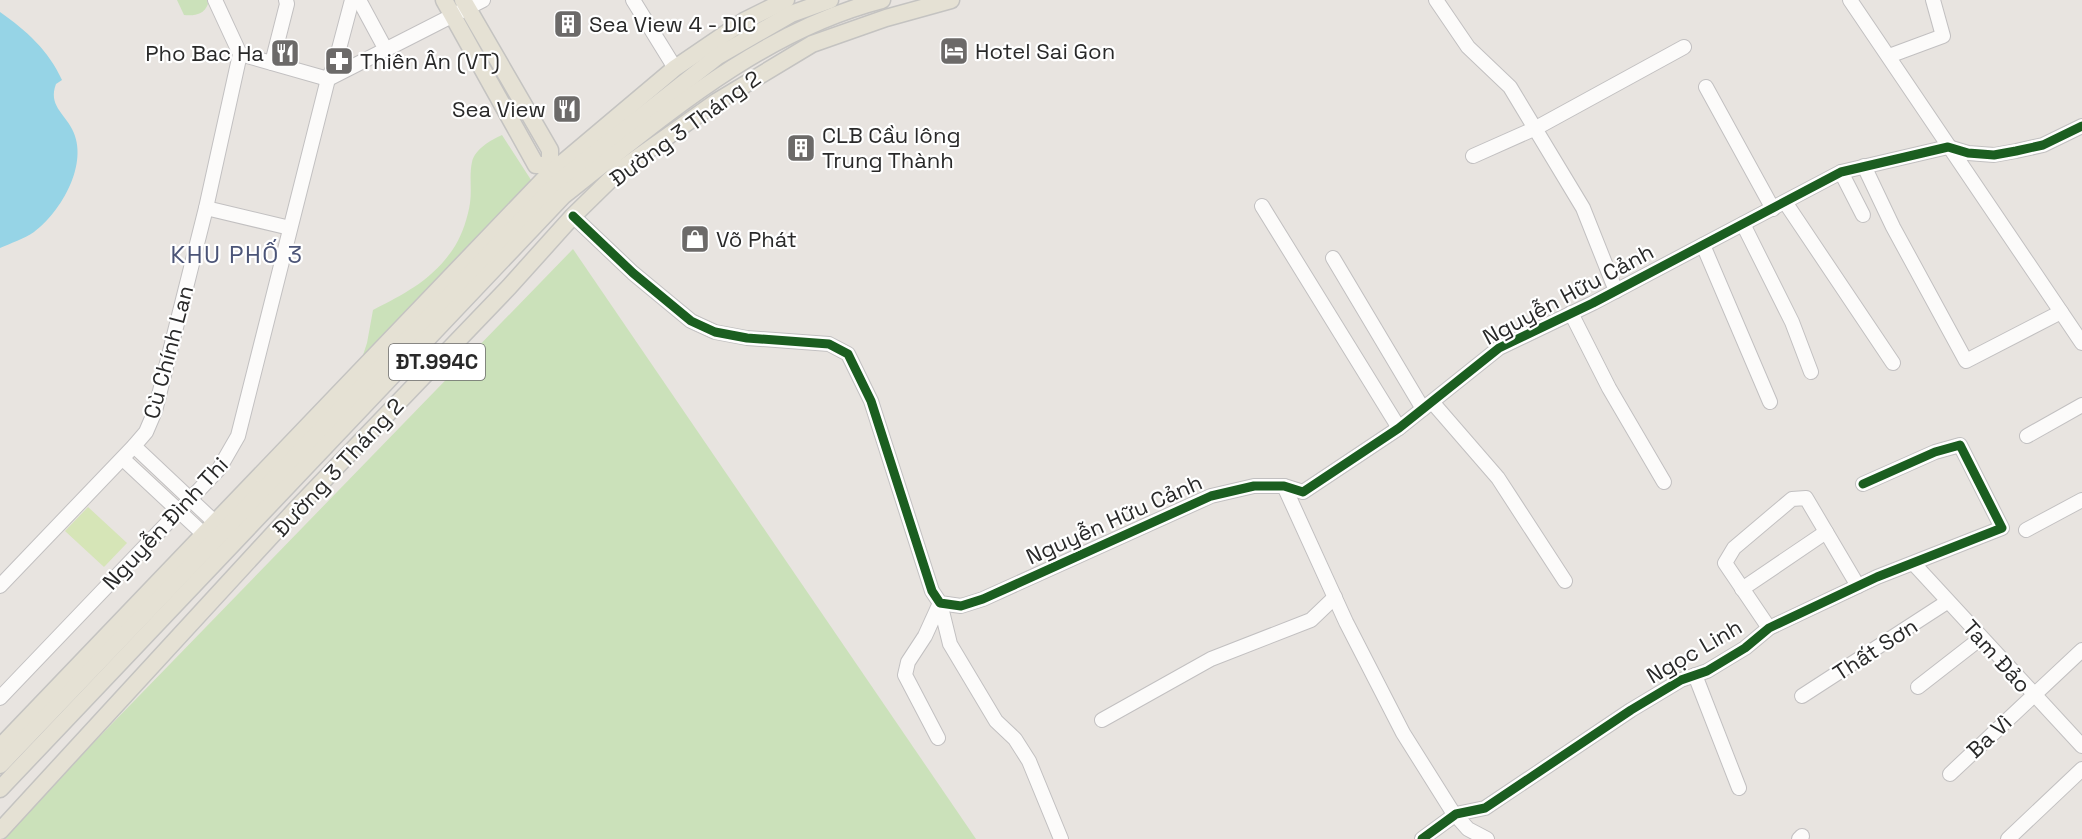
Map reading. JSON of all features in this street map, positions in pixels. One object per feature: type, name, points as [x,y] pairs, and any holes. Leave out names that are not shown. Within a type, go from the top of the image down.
[{"type":"main road","points":[[444,0],[461,8],[536,165],[556,178],[573,216]]},
{"type":"main road","name":"Đường 3 Tháng 2","points":[[0,747],[214,533],[556,178],[675,68],[744,21],[786,0]]},
{"type":"main road","name":"Đường 3 Tháng 2","points":[[0,789],[556,178],[718,56],[792,14],[830,0]]},
{"type":"main road","name":"Đường 3 Tháng 2","points":[[556,178],[643,132],[729,69],[802,27],[882,0]]},
{"type":"main road","name":"Đường 3 Tháng 2","points":[[0,831],[104,715],[509,287],[573,216],[620,170],[709,106],[783,59],[837,34],[951,0]]},
{"type":"main road","points":[[772,44],[783,59]]},
{"type":"main road","name":"Đường 3 Tháng 2","points":[[0,765],[214,533]]},
{"type":"street","points":[[215,0],[240,54],[328,79],[461,8],[483,0]]},
{"type":"street","points":[[272,63],[287,4],[286,0]]},
{"type":"street","name":"Nguyễn Đình Thi","points":[[0,698],[219,469],[238,436],[328,79],[335,64],[352,0]]},
{"type":"street","points":[[359,0],[386,50]]},
{"type":"street","points":[[650,0],[635,4],[675,68]]},
{"type":"street","points":[[1436,0],[1468,47],[1510,87],[1536,128],[1583,208],[1616,291]]},
{"type":"street","points":[[1850,0],[2082,343]]},
{"type":"street","points":[[1889,56],[1942,36],[1933,0]]},
{"type":"street","points":[[1473,156],[1536,128],[1684,47]]},
{"type":"street","name":"Cù Chính Lan","points":[[0,586],[123,459],[146,432],[154,411],[206,208],[240,54]]},
{"type":"street","points":[[1706,87],[1779,206],[1893,363]]},
{"type":"street","points":[[701,89],[709,106]]},
{"type":"street","name":"Nguyễn Hữu Cảnh","points":[[940,603],[961,606],[982,599],[1211,496],[1254,486],[1284,486],[1303,492],[1399,428],[1499,348],[1616,291],[1841,172],[1905,159],[1948,147],[1968,153],[1994,155],[2043,145],[2082,126]]},
{"type":"street","points":[[643,132],[658,142]]},
{"type":"street","points":[[1864,166],[1893,228],[1966,361],[2061,312]]},
{"type":"street","points":[[1841,172],[1863,215]]},
{"type":"street","points":[[1262,206],[1399,428]]},
{"type":"street","points":[[206,208],[290,228]]},
{"type":"street","points":[[573,216],[633,273],[691,321],[715,332],[747,338],[829,344],[848,354],[871,401],[932,591],[940,603],[950,644],[996,721],[1015,739],[1029,761],[1061,839]]},
{"type":"street","points":[[1743,224],[1792,322],[1811,372]]},
{"type":"street","points":[[1703,245],[1770,402]]},
{"type":"street","points":[[1333,258],[1428,406],[1498,478],[1565,581]]},
{"type":"street","points":[[1571,313],[1609,388],[1664,482]]},
{"type":"street","points":[[2027,436],[2082,405]]},
{"type":"street","name":"Ngọc Linh","points":[[1422,839],[1456,814],[1485,808],[1631,710],[1681,680],[1707,671],[1745,648],[1769,628],[1858,586],[2002,528],[1960,445],[1935,452],[1863,484]]},
{"type":"street","points":[[134,447],[189,501],[214,533]]},
{"type":"street","points":[[123,459],[178,512],[214,533]]},
{"type":"street","points":[[1284,486],[1335,597],[1403,733],[1456,814],[1468,828],[1487,839]]},
{"type":"street","points":[[1769,628],[1725,563],[1734,548],[1792,499],[1806,498],[1858,586]]},
{"type":"street","points":[[2026,530],[2082,500]]},
{"type":"street","points":[[1742,589],[1826,532]]},
{"type":"street","name":"Tam Đảo","points":[[1914,564],[2032,695],[2082,746]]},
{"type":"street","points":[[1102,720],[1211,659],[1311,620],[1335,597]]},
{"type":"street","name":"Thất Sơn","points":[[1802,696],[1947,602]]},
{"type":"street","points":[[938,738],[905,675],[908,662],[925,636],[940,603]]},
{"type":"street","points":[[1918,687],[1981,638]]},
{"type":"street","name":"Ba Vì","points":[[1950,774],[2082,650]]},
{"type":"street","points":[[1695,675],[1739,788]]},
{"type":"street","points":[[2007,839],[2082,769]]},
{"type":"green space","points":[[177,0],[207,0],[208,4],[198,14],[184,15]]},
{"type":"green space","points":[[502,135],[533,183],[357,373],[367,343],[373,310],[418,284],[447,258],[460,237],[468,214],[471,198],[471,167],[474,157],[484,146]]},
{"type":"green space","points":[[573,249],[976,839],[0,839]]},
{"type":"green space","points":[[88,507],[127,543],[104,567],[65,531]]},
{"type":"water","points":[[0,12],[36,42],[57,69],[62,80],[56,84],[55,103],[72,129],[77,142],[77,157],[70,186],[54,212],[34,232],[0,248]]},
{"type":"cycle path","points":[[573,216],[633,273],[691,321],[715,332],[747,338],[829,344],[848,354],[871,401],[932,591],[940,603],[961,606],[983,599],[1211,496],[1254,486],[1284,486],[1303,492],[1399,428],[1499,348],[1593,303],[1841,172],[1948,147],[1968,153],[1994,155],[2016,151],[2043,145],[2082,126]]},
{"type":"cycle path","points":[[1422,839],[1456,814],[1485,808],[1631,710],[1681,680],[1707,671],[1745,648],[1769,628],[1877,577],[2002,528],[1960,445],[1935,452],[1863,484]]},
{"type":"place","name":"Sea View 4 - DIC","points":[[568,24]]},
{"type":"place","name":"Hotel Sai Gon","points":[[954,51]]},
{"type":"place","name":"Pho Bac Ha","points":[[285,53]]},
{"type":"place","name":"Thiên Ân (VT)","points":[[339,61]]},
{"type":"place","name":"Sea View","points":[[567,109]]},
{"type":"place","name":"CLB Cầu lông Trung Thành","points":[[801,148]]},
{"type":"place","name":"Võ Phát","points":[[695,239]]},
{"type":"district","name":"KHU PHỐ 3","points":[[237,255]]}]
